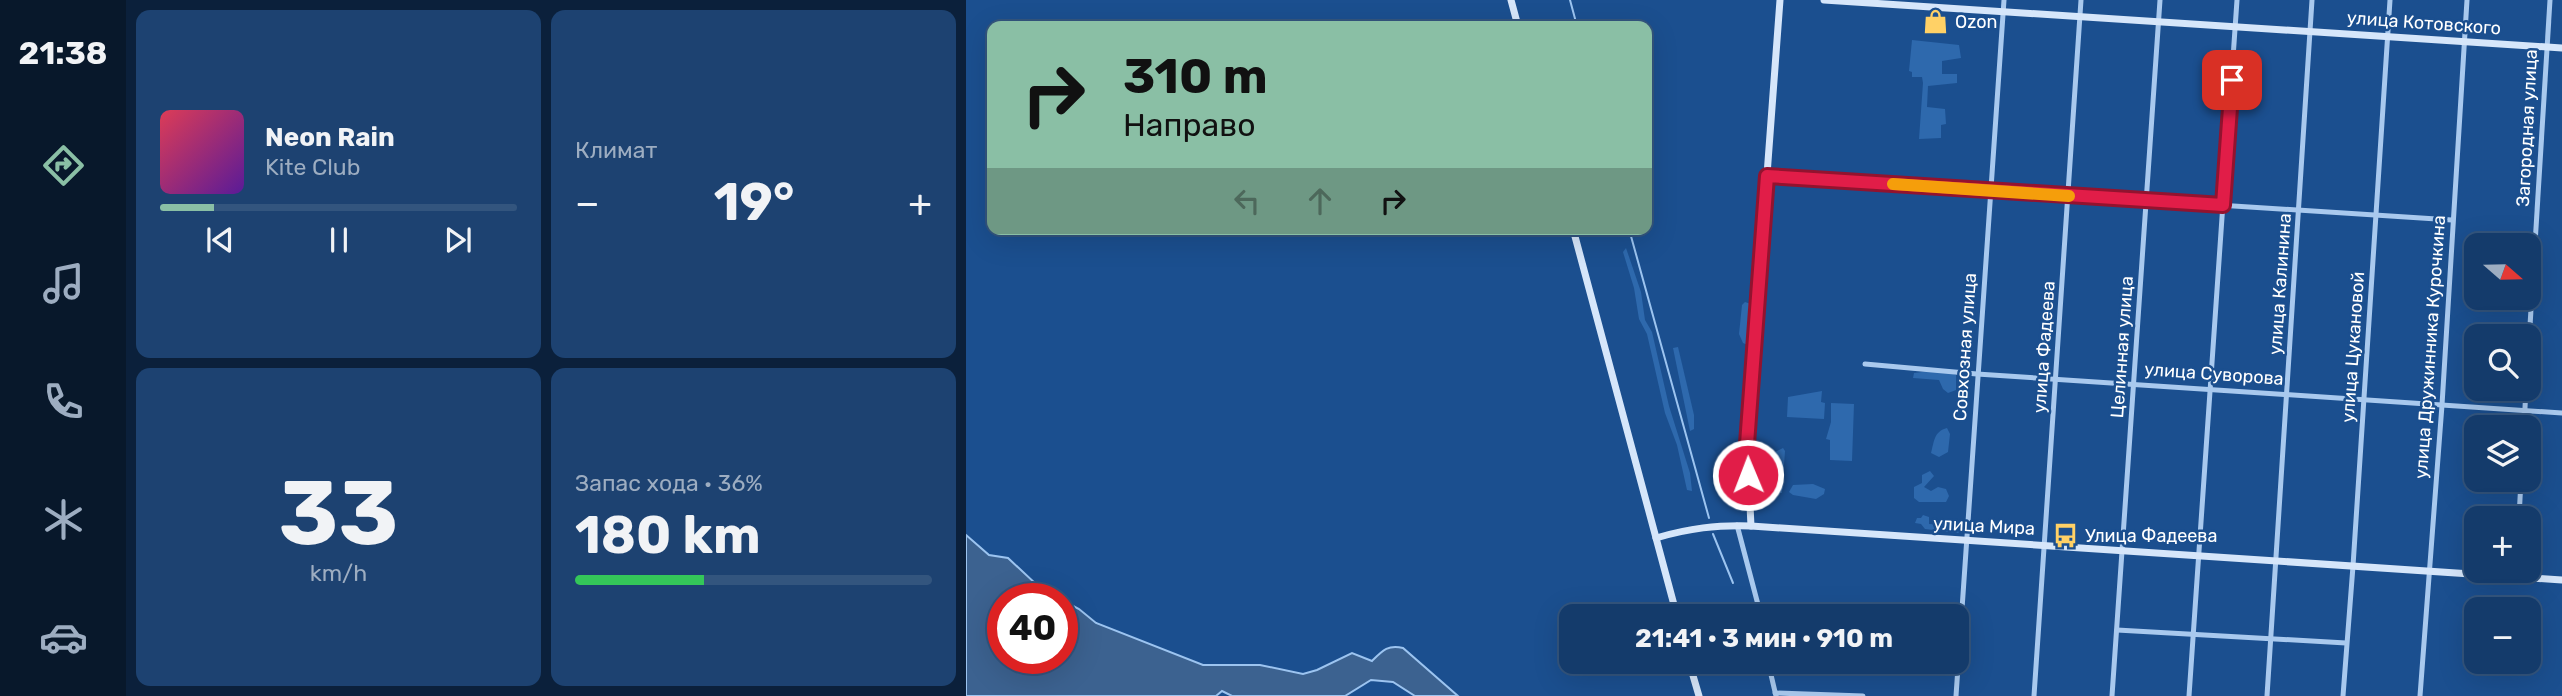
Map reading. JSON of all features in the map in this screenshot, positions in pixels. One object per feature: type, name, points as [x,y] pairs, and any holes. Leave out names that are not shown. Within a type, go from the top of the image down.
[{"type":"main road","points":[[1511,0],[1517,21]]},
{"type":"main road","points":[[1751,526],[1747,444],[1780,0]]},
{"type":"main road","name":"улица Котовского","points":[[1824,0],[2562,48]]},
{"type":"main road","points":[[1575,235],[1674,604]]},
{"type":"main road","name":"улица Мира","points":[[1656,538],[1685,530],[1737,525],[2464,572]]},
{"type":"main road","name":"улица Мира","points":[[2541,577],[2562,580]]},
{"type":"main road","points":[[1693,674],[1699,696]]},
{"type":"street","name":"Совхозная улица","points":[[1961,604],[2004,0]]},
{"type":"street","name":"улица Фадеева","points":[[2034,696],[2081,0]]},
{"type":"street","name":"Целинная улица","points":[[2112,696],[2160,0]]},
{"type":"street","points":[[2189,696],[2237,0]]},
{"type":"street","name":"улица Калинина","points":[[2267,696],[2312,0]]},
{"type":"street","name":"улица Цукановой","points":[[2343,696],[2390,0]]},
{"type":"street","name":"улица Дружинника Курочкина","points":[[2420,696],[2442,405],[2467,0]]},
{"type":"street","name":"Загородная улица","points":[[2530,324],[2550,0]]},
{"type":"street","points":[[1767,176],[2452,220]]},
{"type":"street","name":"улица Суворова","points":[[1865,364],[1977,374],[2562,413]]},
{"type":"street","points":[[2525,401],[2525,415]]},
{"type":"street","points":[[1737,525],[1758,604]]},
{"type":"street","points":[[2117,630],[2346,643]]},
{"type":"street","points":[[1771,674],[1776,694],[1863,696]]},
{"type":"street","name":"Совхозная улица","points":[[1956,696],[1957,674]]},
{"type":"shaded area","points":[[1912,40],[1959,45],[1961,58],[1942,61],[1942,74],[1957,74],[1957,83],[1928,86],[1927,107],[1945,109],[1946,124],[1941,125],[1941,138],[1919,139],[1923,83],[1922,77],[1912,77],[1912,72],[1909,71]]},
{"type":"shaded area","points":[[1626,248],[1641,292],[1645,320],[1652,332],[1669,406],[1690,473],[1692,491],[1687,490],[1677,445],[1665,413],[1647,334],[1639,319],[1634,288],[1623,252]]},
{"type":"shaded area","points":[[1745,302],[1752,307],[1748,345],[1743,343],[1739,334],[1742,305]]},
{"type":"shaded area","points":[[1678,347],[1694,415],[1694,429],[1690,431],[1673,348]]},
{"type":"shaded area","points":[[1945,371],[1956,375],[1956,390],[1948,393],[1939,380],[1913,378],[1914,373]]},
{"type":"shaded area","points":[[1822,391],[1821,402],[1825,403],[1824,419],[1787,417],[1788,397]]},
{"type":"shaded area","points":[[1831,403],[1854,404],[1852,461],[1830,460],[1830,440],[1826,439],[1831,422]]},
{"type":"shaded area","points":[[1947,428],[1950,434],[1948,452],[1939,457],[1931,453],[1934,441],[1939,432]]},
{"type":"shaded area","points":[[1783,448],[1782,493],[1777,493],[1772,476],[1775,458],[1771,454]]},
{"type":"shaded area","points":[[1930,471],[1934,476],[1924,487],[1931,491],[1938,487],[1946,489],[1949,496],[1946,502],[1919,502],[1914,498],[1914,487],[1922,483],[1922,475]]},
{"type":"shaded area","points":[[1813,484],[1825,489],[1824,494],[1816,499],[1789,492],[1793,485]]},
{"type":"shaded area","points":[[1923,515],[1929,517],[1929,524],[1960,526],[1962,530],[1958,533],[1925,529],[1921,524],[1915,523],[1917,518]]},
{"type":"shaded area","points":[[966,535],[989,555],[1008,558],[1035,583],[987,583],[987,674],[1078,674],[1078,608],[1096,623],[1203,665],[1260,665],[1303,674],[1352,653],[1372,661],[1389,648],[1403,648],[1458,696],[1415,696],[1393,682],[1371,680],[1345,696],[1232,696],[1222,691],[1216,696],[966,696]]},
{"type":"waterway","points":[[1570,0],[1576,21]]},
{"type":"waterway","points":[[1631,235],[1709,518]]},
{"type":"waterway","points":[[1713,534],[1733,583]]},
{"type":"slow traffic","points":[[1893,184],[2069,196]]},
{"type":"place","name":"Ozon","points":[[1935,22]]},
{"type":"place","name":"Улица Фадеева","points":[[2065,536]]},
{"type":"route","points":[[1748,475],[1747,444],[1756,295],[1767,176],[2223,205],[2232,80]]}]
